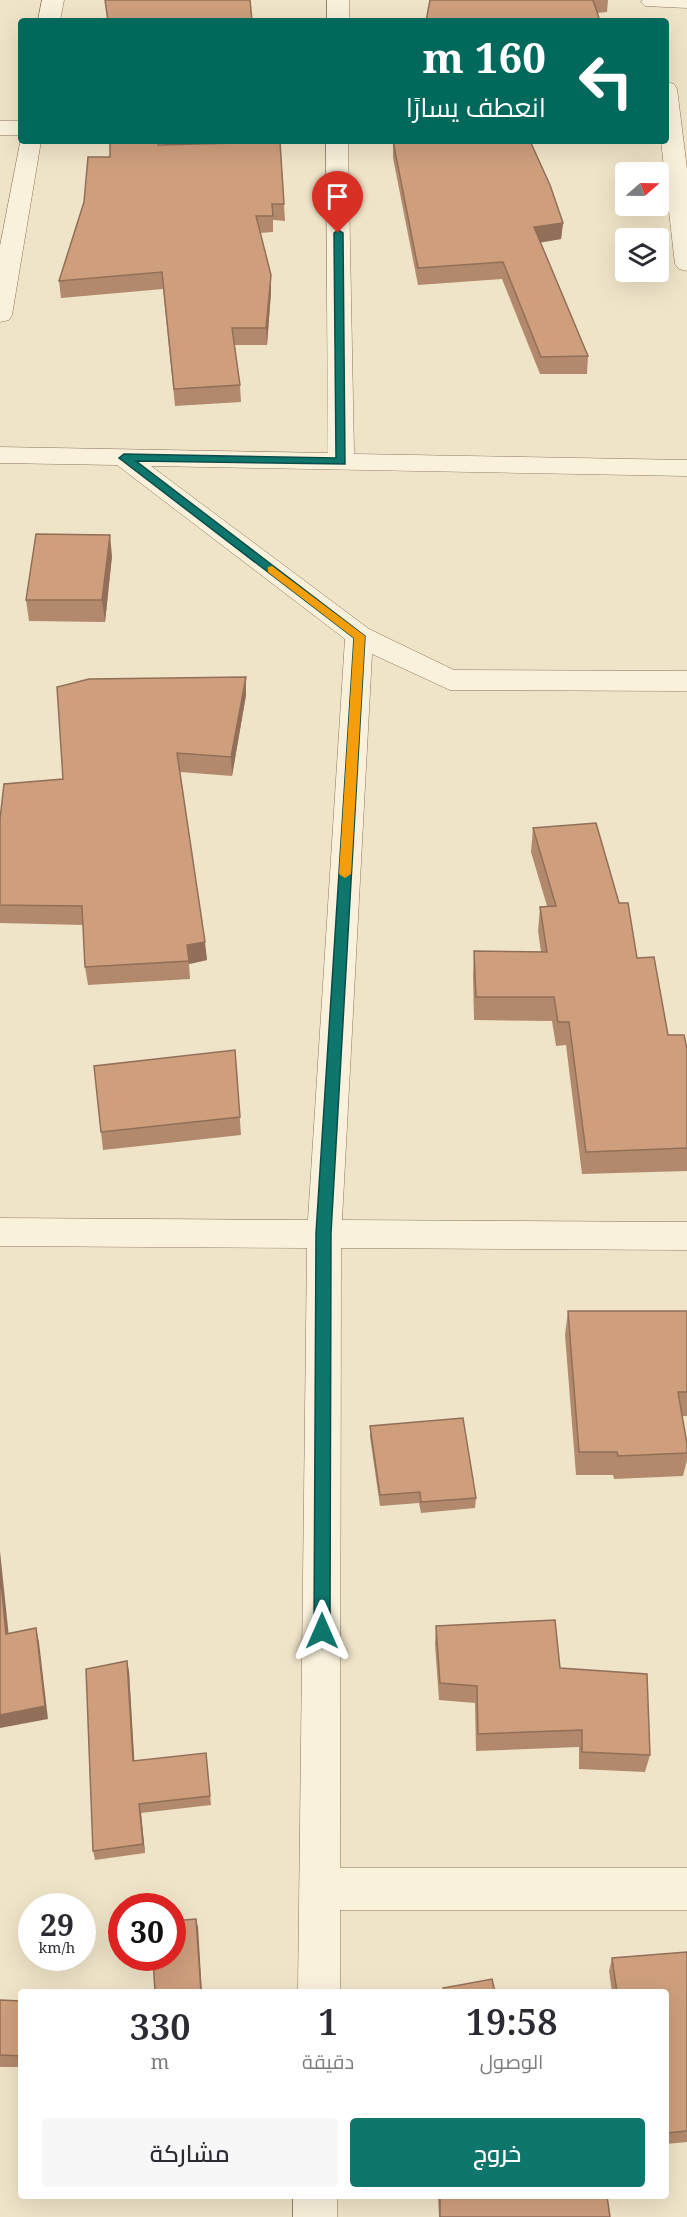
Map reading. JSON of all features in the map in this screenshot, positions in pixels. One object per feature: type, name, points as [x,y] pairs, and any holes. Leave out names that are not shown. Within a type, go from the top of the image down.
[{"type":"street","points":[[50,18],[53,0]]},
{"type":"street","points":[[338,0],[338,18]]},
{"type":"street","points":[[653,8],[687,2]]},
{"type":"street","points":[[669,106],[675,139],[687,264]]},
{"type":"street","points":[[0,128],[18,128]]},
{"type":"street","points":[[0,315],[29,144]]},
{"type":"street","points":[[337,144],[341,462]]},
{"type":"street","points":[[0,455],[687,468]]},
{"type":"street","points":[[124,458],[359,636],[450,680],[687,681]]},
{"type":"street","points":[[319,1989],[324,1233],[359,636]]},
{"type":"street","points":[[0,1232],[687,1236]]},
{"type":"street","points":[[320,1889],[687,1889]]},
{"type":"street","points":[[315,2199],[315,2217]]},
{"type":"building","points":[[105,0],[250,0],[252,18],[108,18]]},
{"type":"building","points":[[430,0],[593,0],[599,18],[427,18]]},
{"type":"building","points":[[110,144],[280,144],[284,204],[272,204],[273,216],[256,216],[271,275],[266,328],[232,328],[240,385],[174,389],[162,272],[59,281],[84,202],[88,157],[110,157]]},
{"type":"building","points":[[394,144],[531,144],[550,185],[563,223],[534,227],[588,356],[541,357],[503,262],[418,268]]},
{"type":"building","points":[[36,534],[110,535],[102,600],[26,600]]},
{"type":"building","points":[[246,677],[231,757],[177,753],[205,942],[187,945],[189,961],[85,967],[82,906],[0,905],[0,819],[4,784],[63,779],[57,687],[89,679]]},
{"type":"building","points":[[596,823],[619,903],[628,903],[637,958],[654,957],[668,1035],[684,1035],[687,1049],[687,1148],[586,1152],[569,1022],[558,1022],[554,997],[476,997],[474,951],[547,952],[540,907],[556,906],[533,828]]},
{"type":"building","points":[[235,1050],[240,1117],[101,1132],[94,1066]]},
{"type":"building","points":[[568,1311],[687,1311],[687,1392],[678,1392],[687,1453],[618,1456],[617,1452],[579,1452]]},
{"type":"building","points":[[463,1418],[476,1498],[421,1502],[420,1492],[380,1495],[370,1426]]},
{"type":"building","points":[[0,1571],[6,1634],[36,1628],[45,1706],[0,1715]]},
{"type":"building","points":[[555,1620],[560,1668],[647,1674],[650,1755],[582,1752],[582,1730],[478,1734],[477,1686],[440,1683],[436,1626]]},
{"type":"building","points":[[127,1661],[133,1761],[206,1753],[210,1796],[139,1804],[143,1844],[93,1851],[86,1669]]},
{"type":"building","points":[[196,1919],[201,1989],[155,1989],[154,1971],[186,1971],[186,1920]]},
{"type":"building","points":[[687,1952],[687,2131],[669,2133],[669,1989],[617,1989],[612,1958]]},
{"type":"building","points":[[492,1979],[494,1989],[443,1989]]},
{"type":"building","points":[[0,2000],[18,2001],[18,2056],[0,2055]]},
{"type":"building","points":[[440,2199],[607,2199],[610,2217],[440,2217]]},
{"type":"slow traffic","points":[[272,570],[359,636],[345,874]]},
{"type":"route","points":[[322,1631],[324,1233],[359,636],[124,458],[341,462],[338,233]]}]
